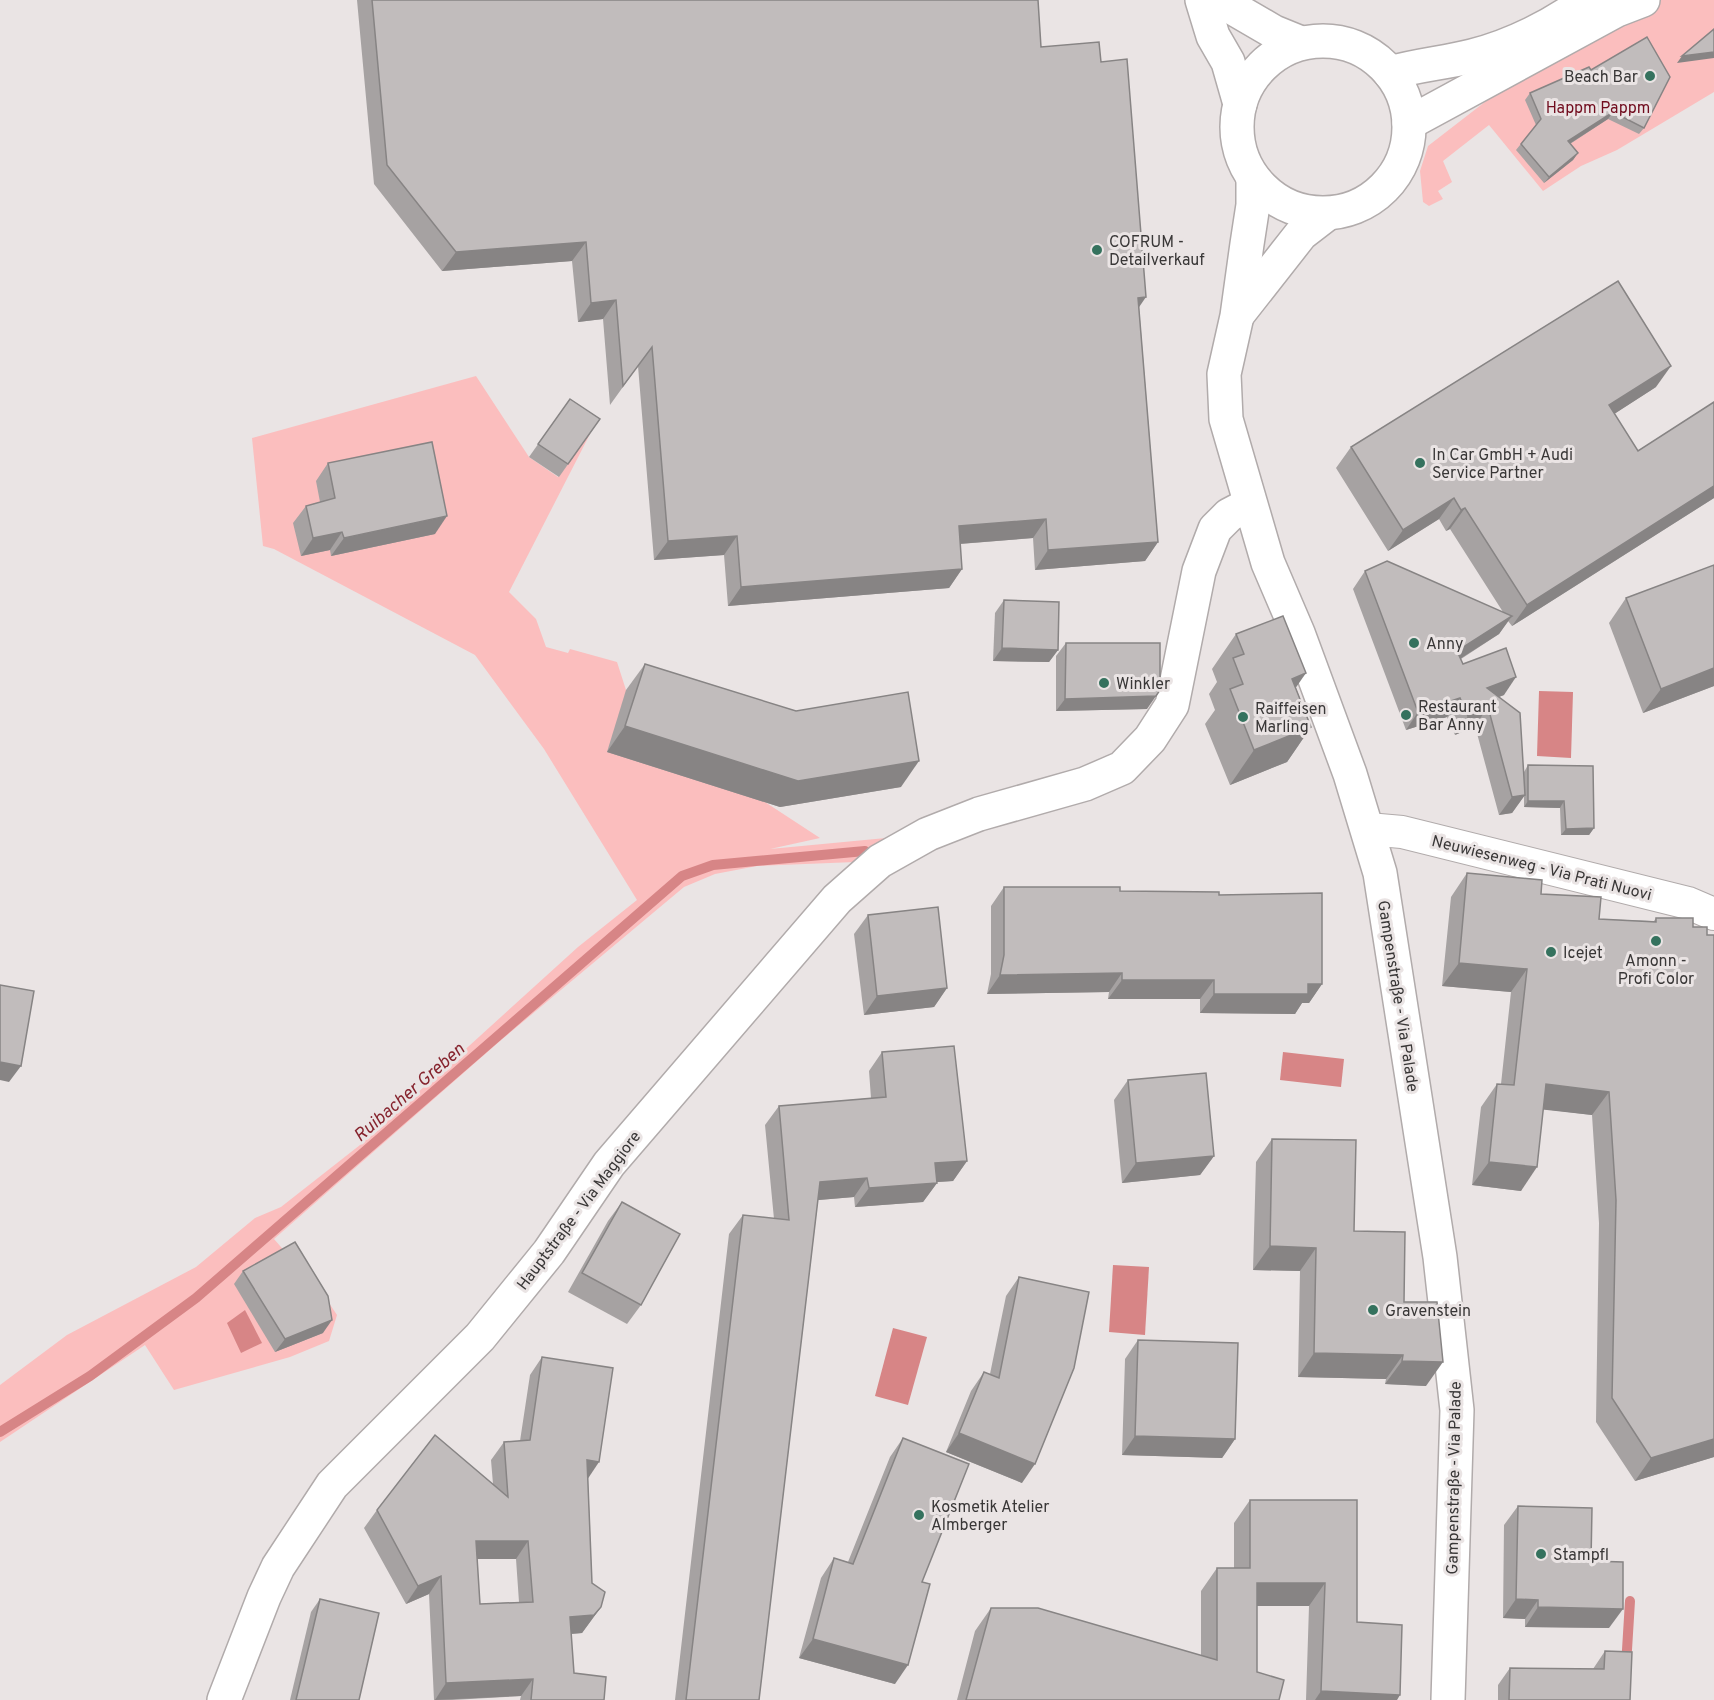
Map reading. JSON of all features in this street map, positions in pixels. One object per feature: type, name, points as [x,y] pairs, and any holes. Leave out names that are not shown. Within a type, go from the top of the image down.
[{"type":"main road","points":[[1202,0],[1213,36],[1228,62],[1239,104],[1238,143],[1253,178],[1276,199],[1297,209],[1327,214],[1361,205],[1379,193],[1396,173],[1407,149],[1409,123],[1404,97],[1390,73],[1373,58],[1353,47],[1331,41],[1301,43],[1277,55],[1251,80],[1239,104]]},
{"type":"main road","points":[[1219,0],[1274,32],[1301,43]]},
{"type":"main road","points":[[1390,73],[1473,56],[1527,36],[1571,13],[1587,0]]},
{"type":"main road","points":[[1409,123],[1617,10],[1643,0]]},
{"type":"main road","name":"Gampenstraße - Via Palade","points":[[1253,178],[1253,205],[1237,316],[1224,374],[1226,418],[1268,563],[1298,633],[1368,829],[1380,873],[1440,1257],[1455,1377],[1457,1410],[1448,1700]]},
{"type":"main road","name":"Gampenstraße - Via Palade","points":[[1237,316],[1301,234],[1327,214]]},
{"type":"main road","name":"Hauptstraße - Via Maggiore","points":[[224,1700],[278,1567],[332,1485],[480,1337],[549,1252],[609,1164],[837,899],[880,861],[928,834],[979,814],[1085,784],[1122,768],[1150,739],[1172,705],[1192,601],[1215,529],[1229,515],[1250,504]]},
{"type":"street","name":"Neuwiesenweg - Via Prati Nuovi","points":[[1368,829],[1402,832],[1688,903],[1714,914]]},
{"type":"green space","name":"Happm Pappm","points":[[1643,0],[1714,0],[1714,92],[1617,150],[1581,166],[1543,191],[1489,125],[1443,161],[1452,182],[1438,191],[1443,199],[1429,206],[1423,202],[1420,171],[1428,146],[1512,81]]},
{"type":"green space","points":[[476,376],[529,457],[558,477],[591,432],[509,592],[536,619],[546,647],[568,653],[570,649],[617,662],[626,690],[765,802],[820,838],[770,849],[928,834],[880,861],[757,866],[715,874],[684,887],[500,1041],[274,1239],[327,1300],[337,1315],[329,1341],[290,1357],[174,1390],[145,1345],[0,1442],[0,1385],[67,1335],[196,1267],[255,1218],[281,1207],[360,1145],[578,947],[637,900],[544,749],[475,655],[274,549],[263,546],[252,438]]},
{"type":"shaded area","points":[[1539,691],[1573,692],[1571,758],[1537,756]]},
{"type":"shaded area","points":[[1283,1052],[1344,1059],[1341,1087],[1280,1080]]},
{"type":"shaded area","points":[[1113,1265],[1149,1267],[1145,1335],[1109,1332]]},
{"type":"shaded area","points":[[245,1310],[262,1343],[241,1353],[227,1323]]},
{"type":"shaded area","points":[[893,1328],[927,1337],[908,1405],[875,1396]]},
{"type":"building","points":[[372,0],[1038,0],[1041,47],[1099,42],[1101,62],[1127,59],[1146,297],[1138,298],[1158,542],[1048,550],[1046,519],[959,526],[962,569],[741,587],[737,536],[668,541],[652,347],[623,386],[616,300],[591,303],[586,242],[456,252],[387,165]]},
{"type":"building","points":[[1714,29],[1714,52],[1682,56]]},
{"type":"building","points":[[1647,37],[1670,77],[1644,128],[1613,112],[1568,141],[1578,153],[1549,177],[1521,144],[1541,119],[1530,93],[1589,67],[1591,70]]},
{"type":"building","points":[[1618,281],[1671,366],[1609,405],[1638,451],[1714,402],[1714,486],[1527,605],[1465,508],[1461,510],[1454,498],[1403,530],[1351,447]]},
{"type":"building","points":[[570,399],[600,419],[568,464],[538,444]]},
{"type":"building","points":[[432,442],[447,516],[344,538],[342,532],[313,538],[306,506],[335,498],[328,463]]},
{"type":"building","points":[[1387,561],[1512,616],[1457,651],[1463,664],[1506,648],[1516,677],[1487,688],[1520,713],[1525,795],[1512,797],[1488,707],[1468,716],[1460,698],[1418,712],[1365,571]]},
{"type":"building","points":[[1714,565],[1714,668],[1661,689],[1626,598]]},
{"type":"building","points":[[1004,600],[1059,602],[1058,650],[1002,648]]},
{"type":"building","points":[[1283,616],[1306,673],[1292,679],[1311,727],[1254,750],[1230,689],[1243,684],[1233,658],[1244,654],[1236,634]]},
{"type":"building","name":"Winkler","points":[[1066,643],[1160,643],[1160,690],[1156,696],[1065,699]]},
{"type":"building","points":[[645,664],[796,711],[908,692],[919,761],[798,781],[625,726]]},
{"type":"building","points":[[1528,765],[1593,766],[1594,828],[1566,829],[1564,801],[1528,801]]},
{"type":"building","points":[[1467,873],[1542,880],[1541,894],[1601,897],[1599,919],[1656,922],[1656,918],[1693,918],[1693,927],[1707,927],[1707,935],[1714,935],[1714,1439],[1651,1458],[1612,1398],[1616,1200],[1609,1092],[1546,1084],[1537,1167],[1489,1162],[1497,1084],[1514,1085],[1527,969],[1459,963]]},
{"type":"building","points":[[1004,887],[1120,887],[1120,891],[1219,892],[1219,895],[1322,893],[1322,984],[1308,984],[1308,994],[1214,994],[1214,980],[1122,980],[1122,973],[1000,975],[1004,955]]},
{"type":"building","points":[[938,907],[947,988],[877,996],[868,915]]},
{"type":"building","points":[[0,985],[34,991],[21,1066],[0,1062]]},
{"type":"building","points":[[954,1046],[967,1161],[935,1163],[937,1183],[869,1188],[867,1178],[820,1182],[759,1700],[686,1700],[743,1215],[789,1220],[779,1106],[886,1097],[882,1052]]},
{"type":"building","points":[[1206,1073],[1214,1156],[1136,1163],[1128,1080]]},
{"type":"building","points":[[1272,1139],[1356,1140],[1354,1231],[1405,1232],[1404,1302],[1437,1302],[1443,1362],[1402,1361],[1403,1355],[1314,1353],[1316,1248],[1270,1246]]},
{"type":"building","points":[[622,1202],[680,1234],[641,1305],[582,1273]]},
{"type":"building","points":[[295,1242],[328,1296],[332,1320],[285,1339],[243,1271]]},
{"type":"building","points":[[1019,1277],[1089,1292],[1074,1368],[1035,1464],[959,1433],[984,1372],[999,1378]]},
{"type":"building","points":[[1138,1340],[1238,1343],[1235,1439],[1135,1436]]},
{"type":"building","points":[[542,1357],[613,1368],[599,1462],[587,1460],[592,1583],[605,1592],[601,1607],[594,1615],[570,1617],[574,1673],[606,1677],[604,1700],[531,1700],[533,1679],[446,1683],[441,1576],[418,1586],[377,1510],[435,1435],[508,1497],[504,1442],[530,1440]],"holes":[[[476,1541],[528,1541],[533,1602],[480,1604]]]},
{"type":"building","points":[[903,1438],[969,1464],[922,1582],[930,1584],[908,1665],[813,1639],[834,1558],[853,1564]]},
{"type":"building","points":[[1250,1500],[1357,1500],[1357,1622],[1402,1625],[1400,1695],[1321,1691],[1325,1583],[1257,1583],[1257,1672],[1284,1680],[1279,1700],[966,1700],[991,1608],[1038,1608],[1217,1660],[1217,1568],[1250,1568]]},
{"type":"building","name":"Stampfl","points":[[1518,1506],[1592,1508],[1591,1561],[1623,1562],[1623,1609],[1538,1607],[1538,1600],[1516,1599]]},
{"type":"building","points":[[320,1599],[379,1613],[359,1700],[296,1700]]},
{"type":"building","points":[[1605,1651],[1632,1652],[1630,1700],[1509,1700],[1510,1668],[1604,1669]]},
{"type":"waterway","name":"Ruibacher Greben","points":[[0,1432],[90,1376],[196,1298],[682,876],[713,865],[865,851]]},
{"type":"waterway","points":[[1626,1666],[1630,1601]]},
{"type":"place","name":"Beach Bar","points":[[1650,76]]},
{"type":"place","name":"COFRUM - Detailverkauf","points":[[1097,250]]},
{"type":"place","name":"In Car GmbH + Audi Service Partner","points":[[1420,463]]},
{"type":"place","name":"Anny","points":[[1414,643]]},
{"type":"place","name":"Winkler","points":[[1104,683]]},
{"type":"place","name":"Restaurant Bar Anny","points":[[1406,715]]},
{"type":"place","name":"Raiffeisen Marling","points":[[1243,717]]},
{"type":"place","name":"Amonn - Profi Color","points":[[1656,941]]},
{"type":"place","name":"Icejet","points":[[1551,952]]},
{"type":"place","name":"Gravenstein","points":[[1373,1310]]},
{"type":"place","name":"Kosmetik Atelier Almberger","points":[[919,1515]]},
{"type":"place","name":"Stampfl","points":[[1541,1554]]}]
